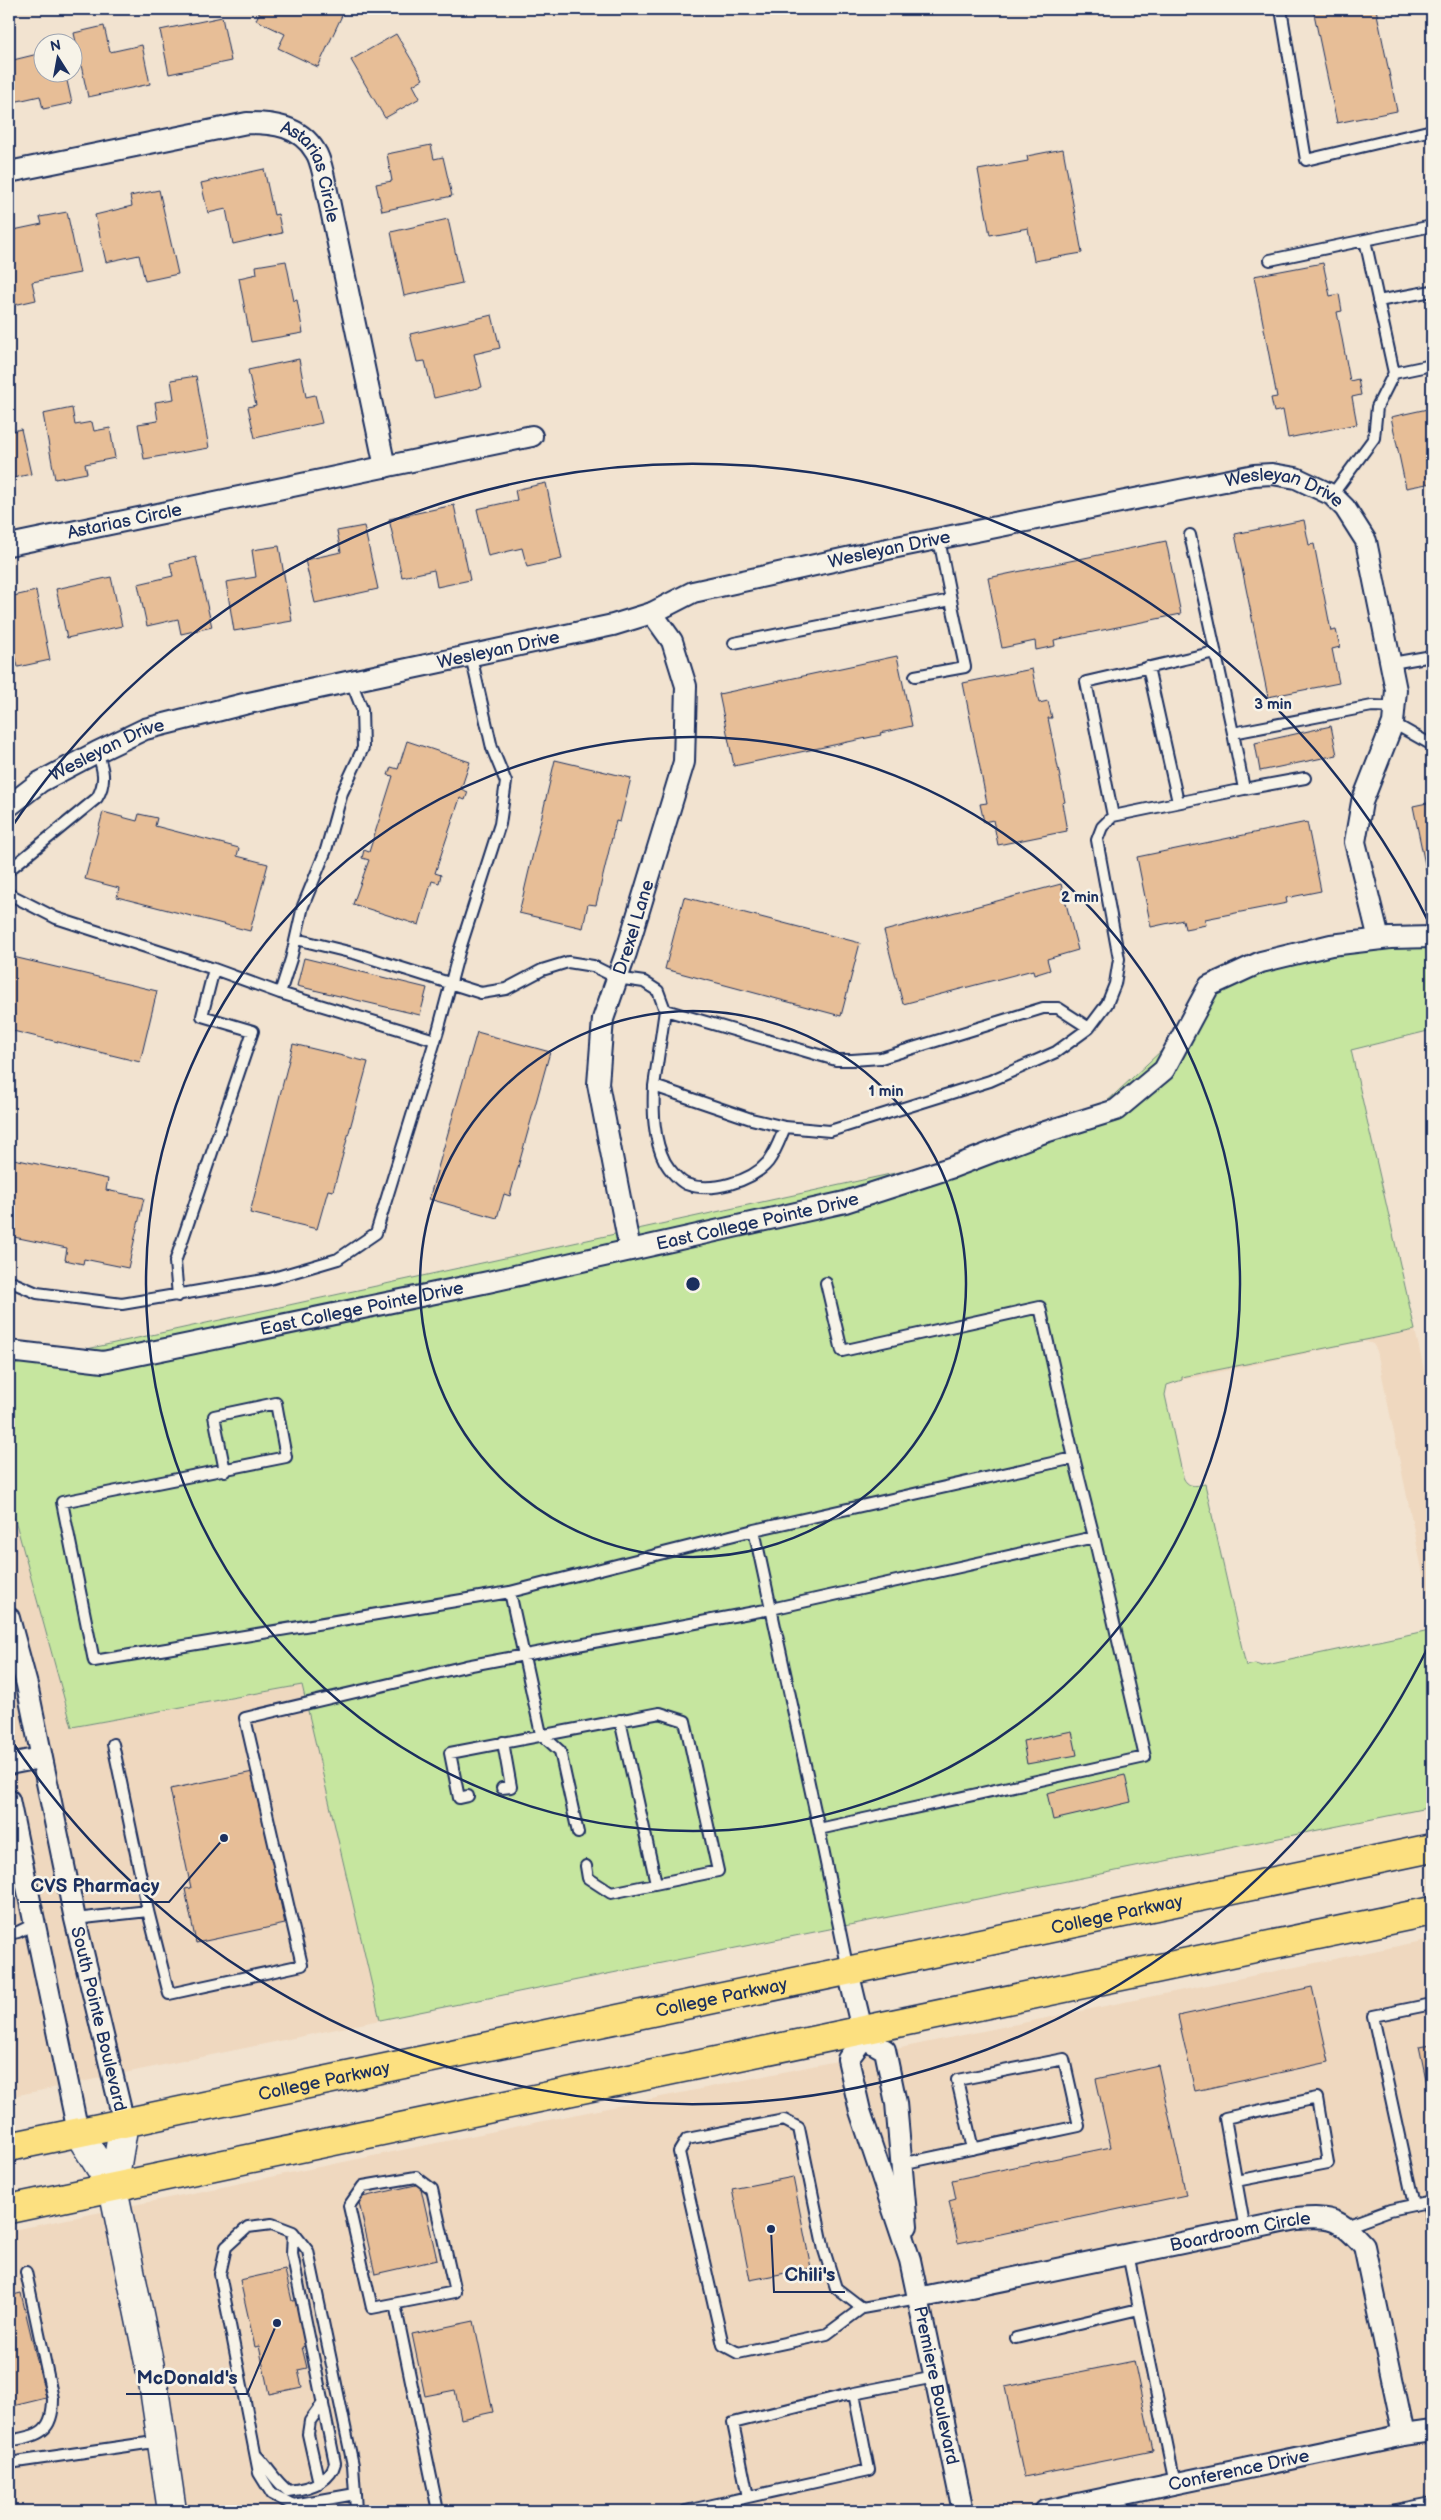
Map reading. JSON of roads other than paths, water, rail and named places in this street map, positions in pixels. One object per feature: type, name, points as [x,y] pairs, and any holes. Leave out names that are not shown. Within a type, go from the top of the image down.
[{"type":"main road","name":"College Parkway","points":[[9,2147],[1432,1848]]},
{"type":"main road","points":[[9,2209],[863,2034],[1432,1910]]},
{"type":"street","name":"Astarias Circle","points":[[9,172],[247,123],[274,123],[297,132],[316,151],[324,177],[385,467]]},
{"type":"street","name":"Astarias Circle","points":[[9,545],[532,436]]},
{"type":"street","name":"Wesleyan Drive","points":[[9,806],[40,782],[146,729],[244,704],[613,625],[652,613],[693,592],[939,539],[1254,475],[1272,474],[1296,478],[1332,495],[1345,508],[1366,541],[1396,690],[1394,715],[1362,802],[1355,842],[1379,940]]},
{"type":"street","name":"Drexel Lane","points":[[630,1250],[598,1084],[602,1019],[617,978],[684,762],[686,686],[672,641],[652,613]]},
{"type":"street","name":"East College Pointe Drive","points":[[9,1351],[103,1362],[488,1282],[845,1202],[953,1167],[1042,1133],[1116,1110],[1164,1070],[1210,986],[1261,962],[1331,945],[1432,937]]},
{"type":"street","name":"South Pointe Boulevard","points":[[9,1618],[27,1685],[40,1758],[124,2122],[113,2188]]},
{"type":"street","points":[[9,1764],[40,1758]]},
{"type":"street","name":"South Pointe Boulevard","points":[[9,1800],[78,2132],[113,2188],[153,2382],[172,2511]]},
{"type":"street","points":[[848,1971],[863,2034]]},
{"type":"street","name":"Premiere Boulevard","points":[[910,2260],[896,2103],[885,2050],[863,2034],[848,2059],[860,2111],[910,2260],[963,2511]]},
{"type":"street","name":"Boardroom Circle","points":[[918,2298],[1296,2219],[1322,2216],[1346,2226],[1364,2246],[1404,2435]]},
{"type":"street","name":"Conference Drive","points":[[1045,2511],[1404,2435],[1432,2431]]},
{"type":"lane","points":[[1281,9],[1306,160],[1432,130]]},
{"type":"lane","points":[[1270,260],[1432,226]]},
{"type":"lane","points":[[1332,495],[1374,438],[1377,407],[1394,373],[1365,240]]},
{"type":"lane","points":[[1378,301],[1432,291]]},
{"type":"lane","points":[[1394,373],[1432,365]]},
{"type":"lane","points":[[1190,535],[1244,789]]},
{"type":"lane","points":[[916,676],[965,667],[939,539]]},
{"type":"lane","points":[[734,643],[951,600]]},
{"type":"lane","points":[[1113,816],[1086,682],[1215,652]]},
{"type":"lane","points":[[9,1281],[37,1293],[122,1304],[270,1279],[338,1259],[376,1233],[500,824],[506,782],[492,748],[470,656]]},
{"type":"lane","points":[[1392,663],[1432,656]]},
{"type":"lane","points":[[1148,667],[1178,802]]},
{"type":"lane","points":[[280,993],[296,939],[303,906],[326,850],[342,793],[363,748],[362,709],[351,681]]},
{"type":"lane","points":[[1233,732],[1372,706],[1394,715],[1432,745]]},
{"type":"lane","points":[[9,870],[97,798],[103,784],[104,775],[97,752]]},
{"type":"lane","points":[[654,1086],[723,1110],[784,1127],[830,1131],[990,1081],[1056,1052],[1089,1028],[1107,1004],[1115,984],[1119,959],[1097,840],[1102,827],[1113,816],[1305,778]]},
{"type":"lane","points":[[9,894],[56,918],[280,993],[435,1040]]},
{"type":"lane","points":[[296,939],[357,954],[481,993],[506,989],[542,970],[568,962],[593,966],[617,978],[644,982],[658,991],[665,1010],[654,1086],[654,1113],[659,1146],[665,1162],[674,1174],[686,1184],[704,1186],[745,1179],[767,1163],[776,1149],[784,1127]]},
{"type":"lane","points":[[178,1296],[176,1262],[253,1032],[202,1016],[214,970]]},
{"type":"lane","points":[[665,1010],[836,1060],[881,1058],[1043,1008],[1058,1008],[1089,1028]]},
{"type":"lane","points":[[819,1829],[1145,1757],[1040,1307],[842,1351],[826,1283]]},
{"type":"lane","points":[[225,1471],[214,1416],[276,1403],[286,1458],[225,1471],[62,1502],[94,1662],[510,1592],[754,1530],[1074,1458]]},
{"type":"lane","points":[[754,1530],[848,1971]]},
{"type":"lane","points":[[113,1744],[148,1911],[169,1994],[302,1965],[244,1718],[466,1666],[771,1609],[1094,1537]]},
{"type":"lane","points":[[510,1592],[541,1734],[560,1751],[578,1833]]},
{"type":"lane","points":[[468,1796],[459,1798],[450,1753],[541,1734],[660,1713],[685,1721],[718,1870],[611,1893],[588,1878],[586,1866]]},
{"type":"lane","points":[[620,1720],[656,1883]]},
{"type":"lane","points":[[502,1788],[511,1787],[503,1742]]},
{"type":"lane","points":[[76,1919],[148,1911]]},
{"type":"lane","points":[[9,1934],[34,1924]]},
{"type":"lane","points":[[1414,2205],[1373,2016],[1432,2004]]},
{"type":"lane","points":[[902,2164],[1079,2126],[1064,2059],[957,2080],[973,2148]]},
{"type":"lane","points":[[1236,2181],[1328,2163],[1318,2098],[1224,2118],[1245,2230]]},
{"type":"lane","points":[[862,2308],[836,2288],[824,2250],[799,2128],[784,2120],[687,2139],[679,2152],[723,2345],[738,2353],[827,2334],[862,2308],[918,2298]]},
{"type":"lane","points":[[416,2177],[432,2189],[455,2292],[395,2304],[372,2308],[349,2206],[363,2186],[416,2177]]},
{"type":"lane","points":[[1346,2226],[1390,2210],[1430,2201],[1432,2222]]},
{"type":"lane","points":[[355,2494],[293,2505],[272,2494],[259,2473],[220,2274],[226,2247],[248,2227],[272,2224],[293,2232],[308,2251],[353,2465],[355,2494],[356,2511]]},
{"type":"lane","points":[[256,2454],[269,2468],[279,2484],[288,2491],[319,2483],[333,2470],[335,2463],[292,2254],[293,2232]]},
{"type":"lane","points":[[1128,2254],[1175,2484]]},
{"type":"lane","points":[[9,2441],[31,2436],[45,2430],[53,2416],[53,2399],[26,2272]]},
{"type":"lane","points":[[395,2304],[438,2511]]},
{"type":"lane","points":[[1016,2338],[1139,2309]]},
{"type":"lane","points":[[748,2497],[732,2423],[854,2393],[934,2377]]},
{"type":"lane","points":[[686,2511],[869,2470],[854,2393]]},
{"type":"lane","points":[[319,2483],[308,2434],[310,2421],[322,2403]]},
{"type":"lane","points":[[9,2463],[162,2441]]},
{"type":"lane","points":[[1390,2511],[1432,2503]]},
{"type":"place","name":"CVS Pharmacy","points":[[224,1838]]},
{"type":"place","name":"Chili's","points":[[771,2229]]},
{"type":"place","name":"McDonald's","points":[[277,2323]]}]
